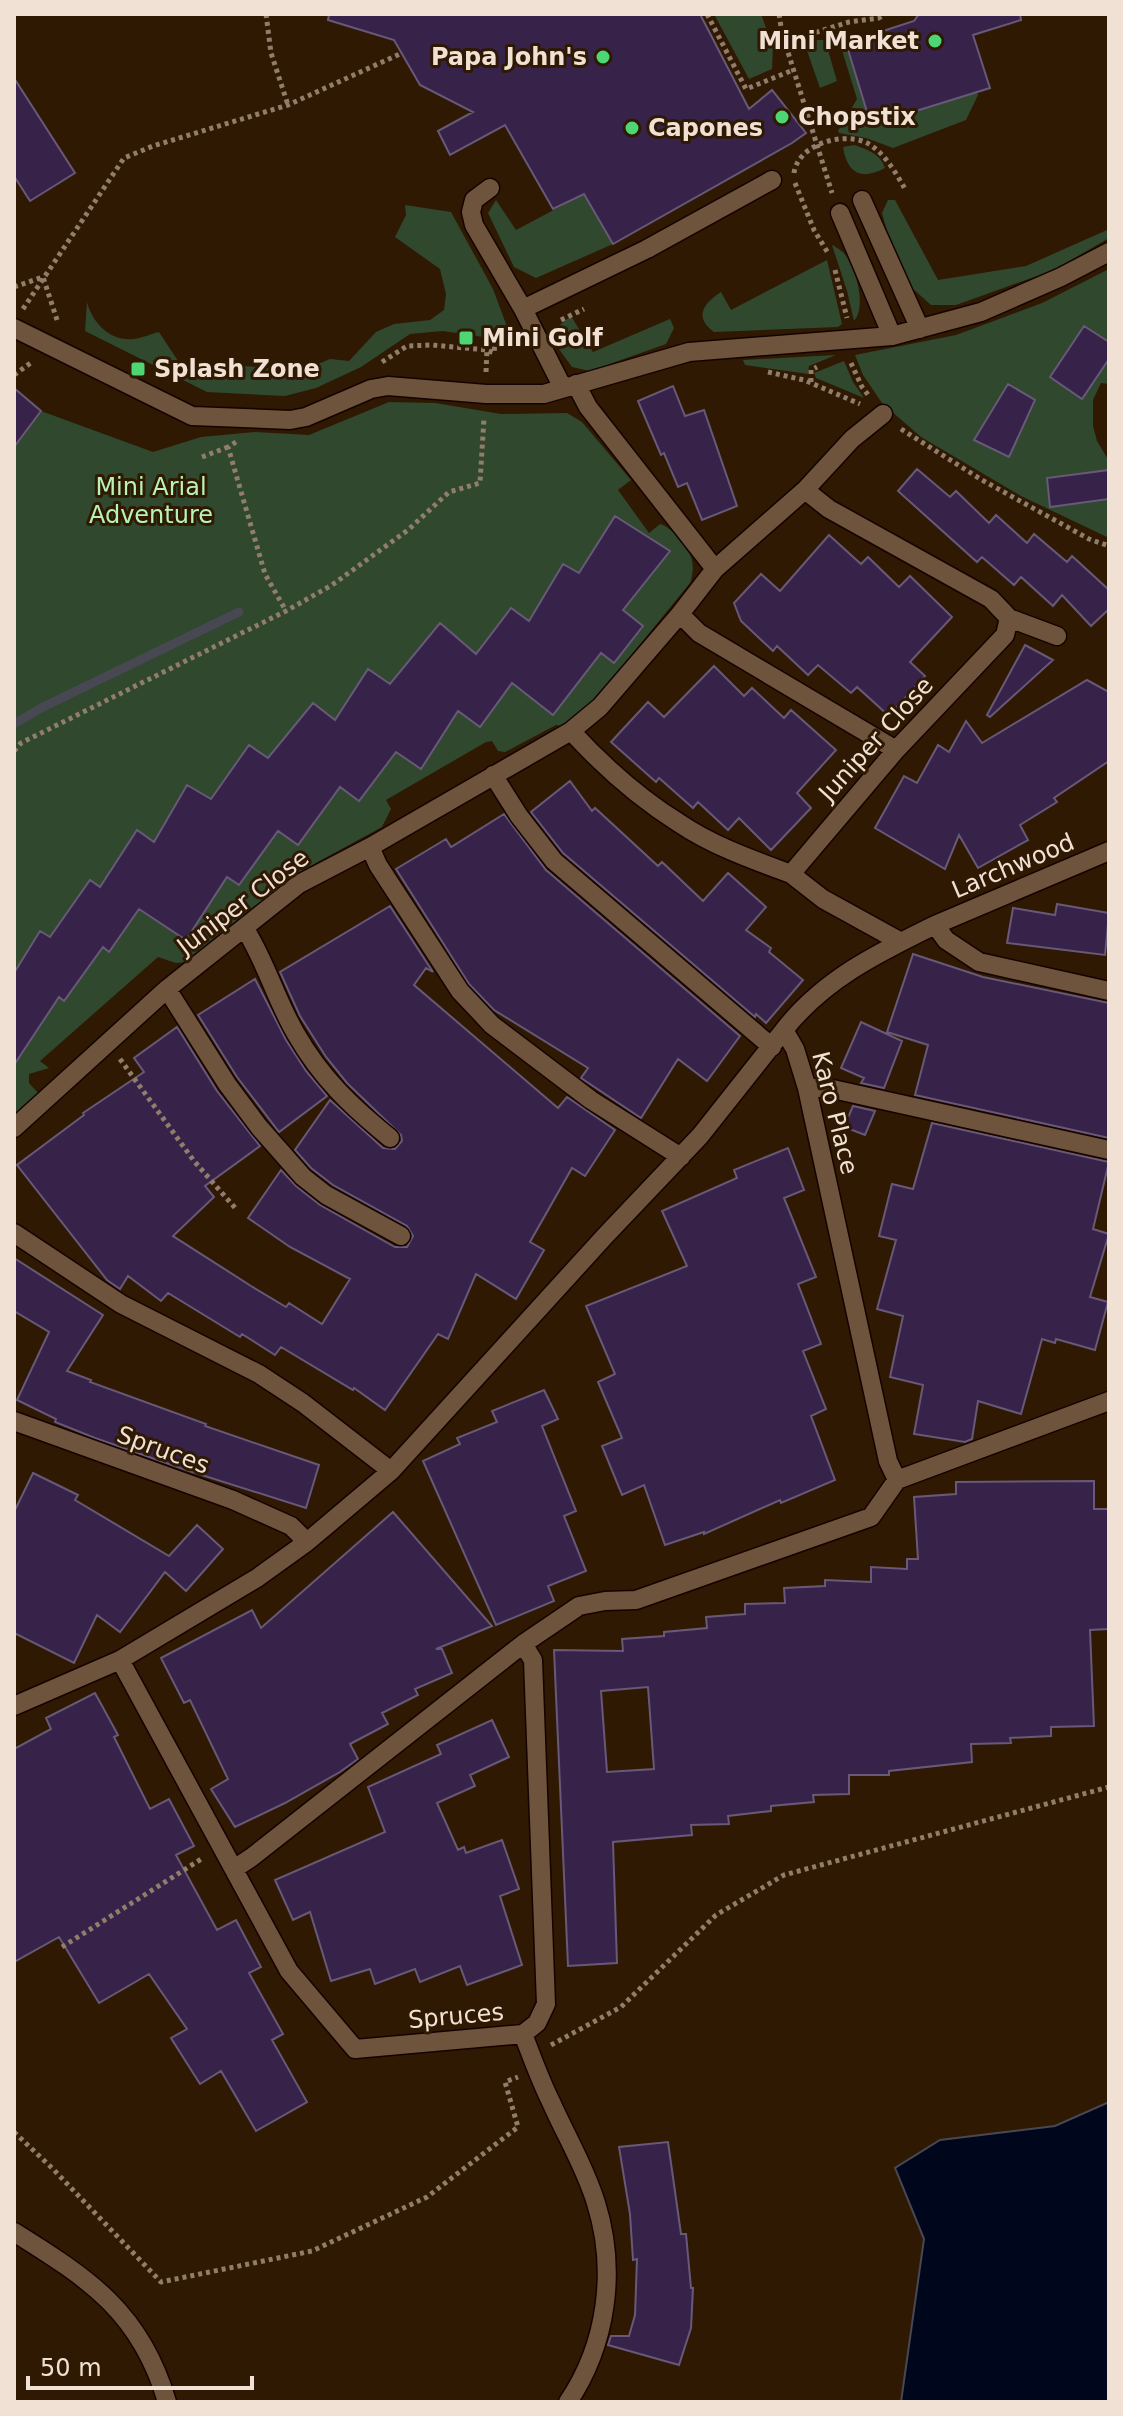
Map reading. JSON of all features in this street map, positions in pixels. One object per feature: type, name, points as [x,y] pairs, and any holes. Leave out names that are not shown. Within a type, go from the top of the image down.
[{"type":"lane","points":[[523,309],[647,249],[772,180]]},
{"type":"lane","points":[[490,188],[474,200],[471,212],[474,225],[523,309],[569,386],[715,569]]},
{"type":"lane","points":[[862,200],[920,329]]},
{"type":"lane","points":[[840,213],[892,336]]},
{"type":"lane","points":[[14,327],[192,416],[290,420],[306,417],[371,389],[388,386],[486,394],[544,394],[689,352],[892,336],[981,312],[1109,252]]},
{"type":"lane","name":"Juniper Close","points":[[14,1128],[167,989],[299,884],[370,847],[571,731],[600,707],[715,569],[805,490],[852,439],[883,414]]},
{"type":"lane","points":[[805,490],[829,509],[991,599],[1009,618],[1057,636]]},
{"type":"lane","points":[[680,614],[699,633],[896,750]]},
{"type":"lane","name":"Juniper Close","points":[[791,874],[896,750],[1005,635],[1009,618]]},
{"type":"lane","points":[[571,731],[600,763],[680,824],[747,858],[791,874],[823,899],[901,942]]},
{"type":"lane","points":[[493,775],[519,816],[554,861],[772,1047]]},
{"type":"lane","points":[[370,847],[378,865],[460,991],[492,1025],[591,1100],[681,1157]]},
{"type":"lane","name":"Larchwood","points":[[1109,851],[935,925],[946,940],[979,962],[1109,991]]},
{"type":"lane","points":[[784,1030],[801,1007],[839,976],[935,925]]},
{"type":"lane","points":[[245,929],[256,946],[295,1032],[320,1072],[354,1108],[390,1138]]},
{"type":"lane","points":[[167,989],[227,1084],[259,1127],[303,1177],[326,1195],[401,1236]]},
{"type":"lane","name":"Karo Place","points":[[307,1542],[391,1471],[681,1157],[784,1030],[795,1049],[807,1088],[888,1461],[897,1480]]},
{"type":"lane","points":[[807,1088],[828,1088],[1109,1150]]},
{"type":"lane","points":[[14,1233],[121,1304],[259,1374],[303,1403],[391,1471]]},
{"type":"lane","points":[[234,1869],[523,1644],[579,1606],[636,1600],[871,1517],[897,1480],[1109,1401]]},
{"type":"lane","name":"Spruces","points":[[14,1421],[245,1505],[291,1526],[307,1542]]},
{"type":"lane","points":[[14,1706],[120,1660],[257,1578],[307,1542]]},
{"type":"lane","name":"Spruces","points":[[120,1660],[289,1971],[355,2049],[523,2034],[537,2023],[546,2004],[533,1660],[523,1644]]},
{"type":"lane","points":[[523,2034],[597,2205],[606,2260],[605,2314],[591,2362],[568,2402]]},
{"type":"lane","points":[[14,2232],[65,2264],[96,2288],[128,2320],[158,2373],[167,2402]]},
{"type":"path","points":[[266,14],[271,53],[288,105]]},
{"type":"path","points":[[707,14],[746,89],[793,70]]},
{"type":"path","points":[[779,14],[793,70],[840,213]]},
{"type":"path","points":[[785,42],[880,15]]},
{"type":"path","points":[[14,327],[43,277],[124,158],[153,146],[288,105],[402,53]]},
{"type":"path","points":[[14,287],[43,277]]},
{"type":"path","points":[[14,299],[36,312]]},
{"type":"path","points":[[48,318],[68,331]]},
{"type":"path","points":[[373,368],[407,346],[487,350]]},
{"type":"path","points":[[758,370],[804,380],[883,414],[898,427],[982,480],[1089,539],[1109,546]]},
{"type":"path","points":[[14,751],[21,743],[332,585],[408,530],[449,492],[480,483],[486,394]]},
{"type":"path","points":[[202,457],[229,448],[265,574],[286,611]]},
{"type":"path","points":[[108,1042],[194,1161],[237,1210]]},
{"type":"path","points":[[14,2132],[161,2282],[312,2251],[427,2197],[518,2127],[505,2082],[537,2071],[537,2053],[621,2007],[716,1915],[784,1875],[1109,1787]]},
{"type":"path","points":[[62,1947],[222,1846]]},
{"type":"green space","points":[[714,14],[761,14],[773,47],[772,69],[749,79]]},
{"type":"green space","points":[[825,40],[837,81],[820,88],[805,45]]},
{"type":"green space","points":[[845,42],[871,124],[977,92],[966,120],[893,148],[866,138],[839,133],[857,99],[840,44]]},
{"type":"green space","points":[[854,145],[877,156],[885,168],[869,174],[856,172],[848,163],[843,147]]},
{"type":"green space","points":[[584,194],[613,244],[536,278],[514,267],[488,213],[496,200],[516,230]]},
{"type":"green space","points":[[888,200],[895,200],[938,280],[1026,266],[1107,230],[1109,238],[1054,270],[956,305],[931,305],[912,288],[889,239],[882,213]]},
{"type":"green space","points":[[405,205],[451,212],[493,289],[509,332],[490,338],[443,331],[410,334],[361,367],[316,388],[285,396],[207,392],[85,331],[87,302],[93,317],[103,329],[117,337],[134,339],[159,332],[184,370],[204,371],[222,364],[301,371],[330,359],[349,361],[376,332],[394,324],[430,320],[444,310],[446,294],[440,269],[395,237],[406,215]]},
{"type":"green space","points":[[832,245],[843,252],[856,276],[860,306],[854,321],[847,291]]},
{"type":"green space","points":[[827,260],[842,324],[838,327],[714,332],[704,321],[703,310],[721,292],[731,310]]},
{"type":"green space","points":[[1109,269],[1109,384],[1101,383],[1093,400],[1093,426],[1097,441],[1109,461],[1109,538],[1021,496],[921,437],[882,403],[863,375],[855,355],[956,335],[1042,303]]},
{"type":"green space","points":[[571,316],[593,352],[670,319],[674,328],[666,344],[590,371],[572,367],[550,333]]},
{"type":"green space","points":[[836,355],[809,366],[808,374],[745,365],[743,360]]},
{"type":"green space","points":[[844,361],[864,398],[816,378],[814,373]]},
{"type":"green space","name":"Mini Arial Adventure","points":[[389,402],[435,403],[501,414],[567,413],[582,422],[631,480],[618,490],[649,533],[660,524],[665,526],[686,548],[693,564],[690,583],[589,707],[562,726],[556,725],[505,752],[498,751],[492,741],[486,742],[386,800],[391,809],[382,827],[292,876],[187,962],[176,963],[158,957],[40,1061],[49,1068],[29,1074],[29,1083],[40,1095],[14,1118],[14,447],[41,411],[153,452],[201,437],[255,432],[309,435]]},
{"type":"water","points":[[1109,2102],[1109,2402],[901,2402],[924,2239],[895,2168],[940,2140],[1055,2126]]},
{"type":"building","name":"Capones","points":[[329,14],[700,14],[749,109],[772,90],[806,133],[613,244],[584,194],[553,209],[505,125],[450,155],[438,131],[473,112],[420,85],[394,40],[328,20]]},
{"type":"building","points":[[919,14],[1020,14],[1021,20],[973,35],[990,88],[871,125],[846,43],[914,21]]},
{"type":"building","points":[[14,78],[75,173],[30,201],[14,176]]},
{"type":"building","points":[[1084,326],[1109,342],[1109,359],[1082,399],[1050,377]]},
{"type":"building","points":[[1008,384],[1035,400],[1009,457],[974,440]]},
{"type":"building","points":[[673,386],[685,416],[704,410],[737,506],[702,520],[687,483],[678,487],[638,401]]},
{"type":"building","points":[[14,388],[41,411],[14,447]]},
{"type":"building","points":[[917,469],[950,497],[956,491],[989,523],[996,515],[1027,543],[1034,534],[1067,562],[1072,556],[1109,590],[1109,609],[1091,626],[1062,595],[1053,606],[1021,577],[1014,585],[982,557],[977,562],[898,491]]},
{"type":"building","points":[[1109,470],[1109,499],[1050,507],[1047,478]]},
{"type":"building","points":[[615,516],[670,551],[623,610],[643,626],[614,663],[601,653],[553,715],[512,683],[480,727],[458,711],[421,769],[396,752],[359,801],[340,787],[298,845],[278,831],[239,885],[227,877],[186,940],[139,909],[109,952],[103,947],[64,1001],[59,997],[14,1065],[14,973],[40,931],[50,937],[90,880],[100,887],[137,830],[154,842],[187,785],[211,799],[249,745],[268,758],[313,703],[335,720],[368,669],[390,684],[440,623],[476,654],[511,608],[529,621],[563,564],[579,573]]},
{"type":"building","points":[[829,535],[861,564],[868,557],[899,587],[910,576],[952,617],[910,662],[925,676],[889,716],[857,687],[851,693],[818,665],[808,675],[777,646],[773,651],[741,621],[734,603],[761,574],[780,591]]},
{"type":"building","points":[[1025,645],[1053,660],[990,717],[987,715]]},
{"type":"building","points":[[714,666],[744,696],[752,688],[784,718],[791,710],[836,750],[797,793],[811,808],[771,850],[739,818],[728,830],[698,802],[693,808],[659,778],[656,782],[611,742],[648,702],[664,717]]},
{"type":"building","points":[[1087,680],[1109,692],[1109,761],[1054,798],[1057,802],[1020,825],[1028,840],[978,868],[959,835],[945,869],[875,828],[904,776],[917,783],[938,745],[949,752],[966,721],[982,743]]},
{"type":"building","points":[[570,781],[592,811],[595,808],[658,866],[662,862],[703,901],[728,873],[766,907],[746,930],[771,948],[769,952],[803,980],[766,1023],[756,1014],[755,1017],[563,853],[531,812]]},
{"type":"building","points":[[504,814],[546,870],[740,1036],[707,1081],[678,1059],[641,1118],[581,1078],[588,1068],[494,1010],[469,984],[396,869],[446,839],[451,847]]},
{"type":"building","points":[[1057,904],[1109,913],[1105,955],[1007,943],[1013,908],[1055,915]]},
{"type":"building","points":[[390,906],[433,972],[426,968],[414,985],[558,1108],[567,1097],[615,1130],[585,1176],[572,1168],[530,1242],[544,1250],[516,1299],[476,1274],[448,1339],[438,1334],[385,1410],[354,1388],[281,1347],[275,1355],[168,1293],[161,1301],[128,1276],[120,1289],[107,1280],[17,1165],[83,1113],[144,1072],[134,1058],[177,1027],[217,1091],[260,1146],[205,1186],[214,1197],[173,1236],[286,1307],[289,1303],[322,1324],[350,1279],[290,1247],[248,1218],[281,1170],[320,1205],[395,1247],[407,1247],[413,1236],[407,1226],[333,1185],[311,1168],[295,1150],[330,1100],[383,1148],[395,1149],[402,1141],[401,1135],[347,1083],[326,1057],[300,1016],[280,972]]},
{"type":"building","points":[[913,954],[983,977],[1109,1003],[1109,1138],[915,1095],[928,1045],[887,1032]]},
{"type":"building","points":[[255,979],[286,1040],[327,1096],[279,1132],[237,1077],[198,1015]]},
{"type":"building","points":[[861,1022],[902,1041],[884,1088],[861,1083],[864,1078],[841,1068]]},
{"type":"building","points":[[853,1106],[875,1111],[865,1135],[844,1127]]},
{"type":"building","points":[[932,1123],[1109,1162],[1093,1229],[1109,1234],[1090,1297],[1108,1302],[1095,1350],[1056,1339],[1055,1343],[1042,1339],[1021,1414],[978,1401],[972,1439],[965,1442],[914,1434],[923,1385],[890,1377],[903,1316],[877,1309],[896,1240],[879,1236],[892,1184],[913,1189]]},
{"type":"building","points":[[788,1148],[804,1190],[784,1198],[816,1277],[798,1284],[821,1344],[803,1351],[826,1409],[811,1416],[835,1480],[781,1503],[780,1500],[704,1534],[665,1545],[644,1485],[622,1495],[602,1446],[622,1438],[598,1382],[615,1374],[586,1306],[687,1266],[662,1211],[737,1178],[734,1170]]},
{"type":"building","points":[[14,1258],[103,1315],[67,1371],[205,1426],[319,1465],[306,1508],[95,1438],[55,1422],[56,1419],[17,1400],[49,1332],[14,1311]]},
{"type":"building","points":[[544,1390],[558,1419],[542,1426],[576,1511],[564,1516],[586,1571],[548,1586],[554,1601],[496,1625],[423,1461],[460,1444],[457,1438],[497,1422],[492,1411]]},
{"type":"building","points":[[33,1473],[78,1495],[75,1500],[169,1556],[197,1525],[223,1549],[186,1591],[165,1572],[120,1632],[97,1615],[74,1663],[14,1633],[14,1512]]},
{"type":"building","points":[[1094,1481],[1094,1509],[1109,1509],[1109,1629],[1090,1630],[1094,1726],[1051,1727],[1051,1736],[1010,1738],[1011,1743],[971,1744],[972,1762],[889,1771],[889,1775],[849,1775],[849,1794],[813,1795],[814,1802],[771,1806],[771,1811],[728,1816],[729,1824],[691,1825],[692,1835],[613,1842],[617,1963],[568,1966],[554,1650],[623,1651],[622,1639],[664,1636],[664,1632],[707,1628],[706,1617],[745,1614],[745,1604],[785,1603],[784,1588],[825,1586],[825,1580],[871,1582],[871,1567],[907,1569],[907,1559],[918,1559],[914,1497],[956,1494],[956,1482]],"holes":[[[648,1687],[654,1769],[607,1772],[601,1691]]]},
{"type":"building","points":[[393,1512],[492,1626],[436,1649],[442,1649],[452,1673],[415,1689],[418,1695],[382,1713],[388,1724],[350,1744],[358,1759],[285,1803],[235,1827],[211,1789],[228,1779],[190,1700],[184,1703],[161,1658],[252,1610],[261,1628]]},
{"type":"building","points":[[95,1693],[118,1735],[114,1737],[150,1809],[169,1799],[194,1846],[176,1855],[217,1930],[236,1920],[261,1967],[249,1973],[283,2034],[272,2040],[307,2102],[256,2131],[221,2071],[200,2084],[171,2038],[187,2029],[149,1974],[99,2003],[59,1937],[14,1962],[14,1749],[51,1729],[46,1718]]},
{"type":"building","points":[[492,1720],[509,1757],[470,1775],[475,1786],[437,1803],[458,1850],[464,1847],[466,1853],[502,1840],[519,1889],[500,1896],[522,1965],[467,1985],[460,1966],[420,1982],[415,1969],[375,1984],[370,1969],[331,1981],[310,1912],[293,1920],[275,1880],[385,1832],[368,1787],[441,1754],[437,1745]]},
{"type":"building","points":[[668,2142],[681,2234],[686,2234],[693,2288],[691,2328],[679,2365],[608,2345],[611,2336],[629,2336],[635,2315],[637,2259],[633,2260],[630,2214],[619,2147]]},
{"type":"waterway","points":[[14,724],[239,612]]},
{"type":"place","name":"Mini Market","points":[[935,41]]},
{"type":"place","name":"Papa John's","points":[[603,57]]},
{"type":"place","name":"Chopstix","points":[[782,117]]},
{"type":"place","name":"Capones","points":[[632,128]]},
{"type":"place","name":"Mini Golf","points":[[466,338]]},
{"type":"place","name":"Splash Zone","points":[[138,369]]}]
